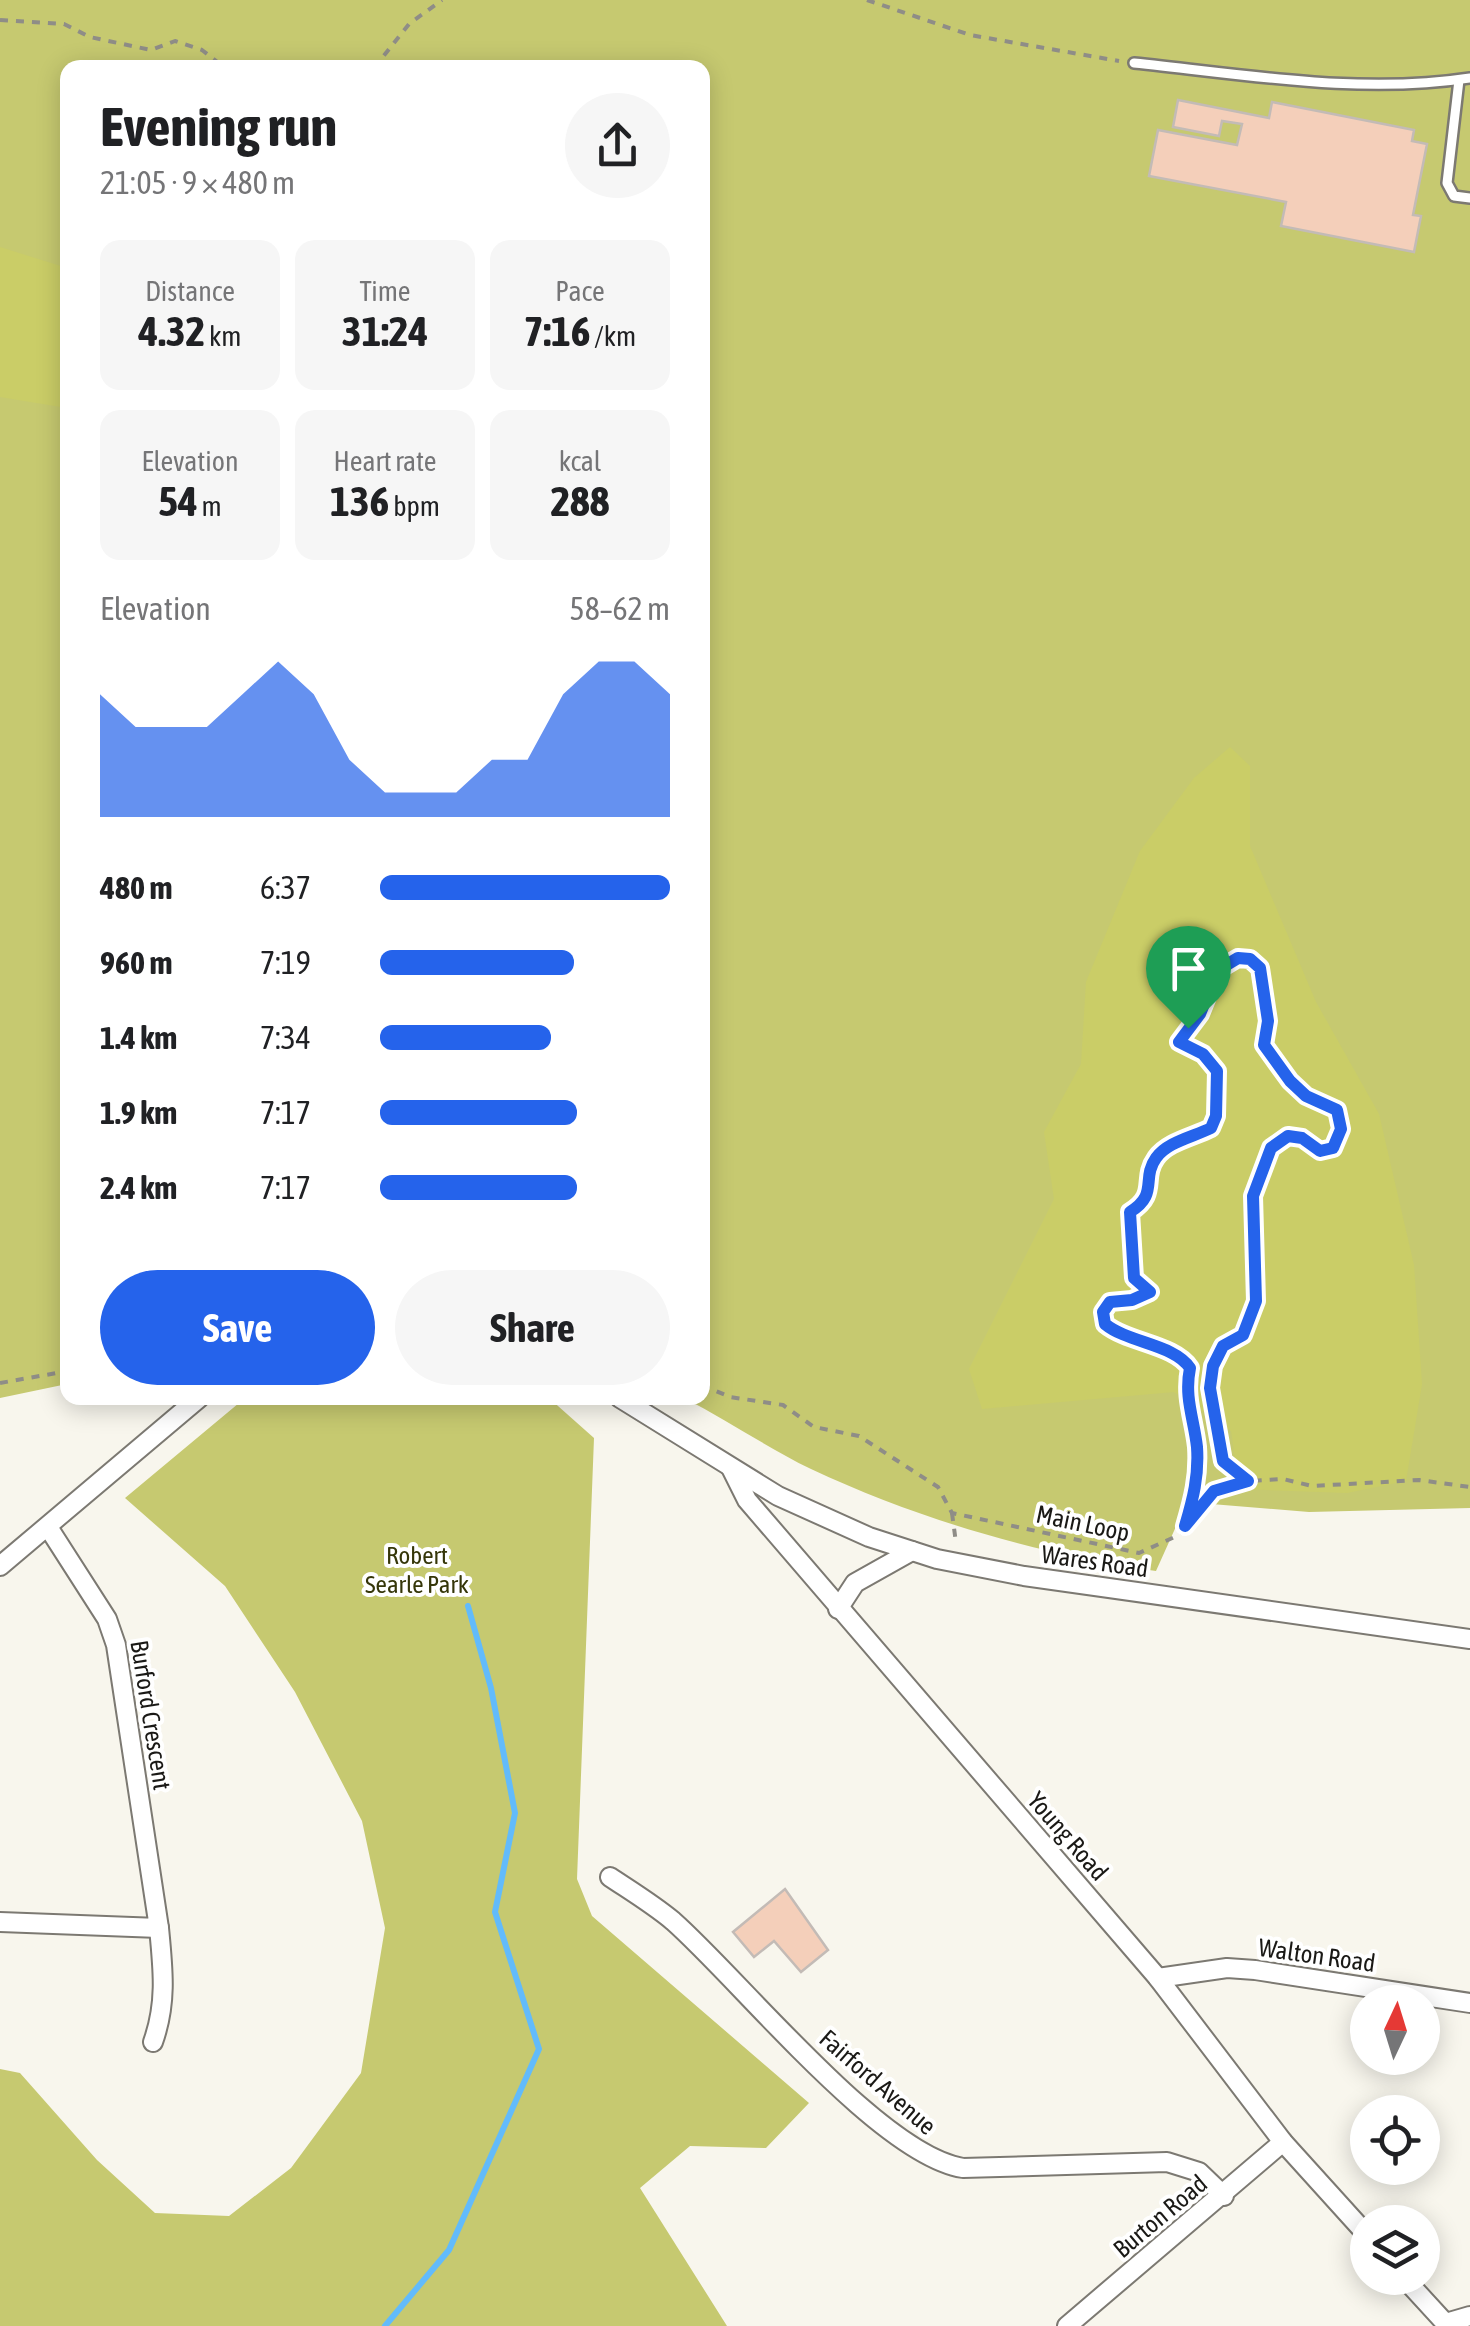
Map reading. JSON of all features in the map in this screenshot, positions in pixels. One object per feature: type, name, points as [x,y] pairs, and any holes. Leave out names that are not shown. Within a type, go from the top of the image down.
[{"type":"street","points":[[0,1566],[191,1405]]},
{"type":"street","name":"Wares Road","points":[[631,1405],[731,1468],[821,1517],[958,1564],[1470,1639]]},
{"type":"street","name":"Young Road","points":[[731,1468],[747,1500],[1158,1978],[1283,2142],[1350,2216]]},
{"type":"street","name":"Burford Crescent","points":[[48,1527],[107,1618],[116,1645],[158,1928],[163,2015],[153,2042]]},
{"type":"street","points":[[838,1608],[854,1582],[912,1550]]},
{"type":"street","name":"Fairford Avenue","points":[[610,1877],[672,1920],[828,2075],[932,2161],[989,2168],[1166,2162],[1199,2172],[1224,2196]]},
{"type":"street","points":[[0,1922],[158,1928]]},
{"type":"street","name":"Walton Road","points":[[1158,1978],[1227,1968],[1255,1970],[1470,2003]]},
{"type":"street","name":"Burton Road","points":[[1067,2326],[1283,2142]]},
{"type":"street","points":[[1420,2295],[1447,2325],[1470,2316]]},
{"type":"lane","points":[[1134,63],[1328,83],[1464,79],[1446,183],[1454,196],[1470,198]]},
{"type":"path","points":[[381,60],[410,24],[442,0]]},
{"type":"path","points":[[867,0],[970,35],[1134,63]]},
{"type":"path","points":[[0,20],[64,24],[90,37],[150,50],[175,41],[202,50],[215,60]]},
{"type":"path","points":[[1185,1526],[1198,1485],[1196,1443],[1186,1388],[1190,1368],[1183,1358],[1118,1335],[1105,1324],[1103,1312],[1110,1302],[1132,1300],[1150,1292],[1134,1278],[1130,1212],[1142,1204],[1151,1188],[1153,1162],[1164,1149],[1211,1128],[1216,1116],[1217,1071],[1203,1054],[1179,1042],[1200,1014],[1218,970],[1238,958],[1250,959],[1260,968],[1268,1021],[1264,1045],[1290,1081],[1318,1102],[1330,1104],[1342,1120],[1333,1148],[1320,1151],[1295,1136],[1276,1142],[1253,1196],[1256,1301],[1243,1335],[1223,1346],[1213,1366],[1210,1388],[1223,1461],[1248,1481]]},
{"type":"path","points":[[0,1383],[60,1372]]},
{"type":"path","points":[[710,1389],[730,1397],[783,1406],[814,1427],[859,1436],[938,1487],[952,1513],[958,1564]]},
{"type":"path","name":"Main Loop","points":[[952,1513],[1140,1552],[1179,1535],[1214,1491],[1248,1481],[1283,1480],[1312,1486],[1419,1480],[1470,1487]]},
{"type":"green space","points":[[0,0],[1470,0],[1470,1508],[1309,1512],[1187,1502],[1156,1571],[1024,1545],[894,1504],[811,1469],[696,1405],[710,1405],[710,60],[60,60],[60,1385],[0,1398]]},
{"type":"green space","name":"Robert Searle Park","points":[[237,1405],[557,1405],[594,1438],[577,1879],[592,1916],[809,2103],[766,2148],[690,2146],[640,2188],[727,2326],[0,2326],[0,2069],[20,2073],[97,2160],[155,2213],[229,2216],[291,2168],[361,2073],[385,1928],[362,1821],[295,1692],[225,1586],[125,1498]]},
{"type":"shaded area","points":[[0,247],[60,266],[60,407],[0,397]]},
{"type":"shaded area","points":[[1230,747],[1250,766],[1250,846],[1316,1002],[1379,1114],[1414,1265],[1422,1384],[1406,1481],[1347,1493],[1239,1489],[1231,1431],[1174,1392],[982,1409],[969,1369],[1054,1199],[1044,1132],[1081,1064],[1086,982],[1140,851],[1194,778]]},
{"type":"building","points":[[1178,100],[1269,118],[1272,102],[1414,130],[1412,141],[1427,144],[1413,215],[1421,216],[1414,252],[1281,226],[1286,202],[1149,176],[1158,130],[1237,145],[1242,124],[1222,121],[1219,136],[1173,127]]},
{"type":"building","points":[[785,1889],[828,1950],[801,1972],[774,1941],[754,1957],[733,1932]]},
{"type":"waterway","points":[[385,2326],[449,2250],[539,2049],[495,1912],[515,1813],[491,1688],[468,1606]]},
{"type":"route","points":[[1250,959],[1260,968],[1268,1021],[1264,1045],[1290,1081],[1306,1096],[1330,1104],[1342,1120],[1333,1148],[1320,1151],[1302,1138],[1288,1136],[1271,1148],[1253,1196],[1251,1216],[1257,1246],[1256,1301],[1246,1318],[1243,1335],[1223,1346],[1213,1366],[1210,1388],[1223,1461],[1248,1481],[1214,1491],[1185,1526],[1198,1485],[1196,1443],[1186,1388],[1190,1368],[1183,1358],[1118,1335],[1105,1324],[1103,1312],[1110,1302],[1132,1300],[1150,1292],[1134,1278],[1130,1212],[1142,1204],[1151,1188],[1153,1162],[1164,1149],[1211,1128],[1216,1116],[1217,1071],[1203,1054],[1179,1042],[1188,1028],[1200,1014],[1218,970],[1229,961],[1250,959]]}]
